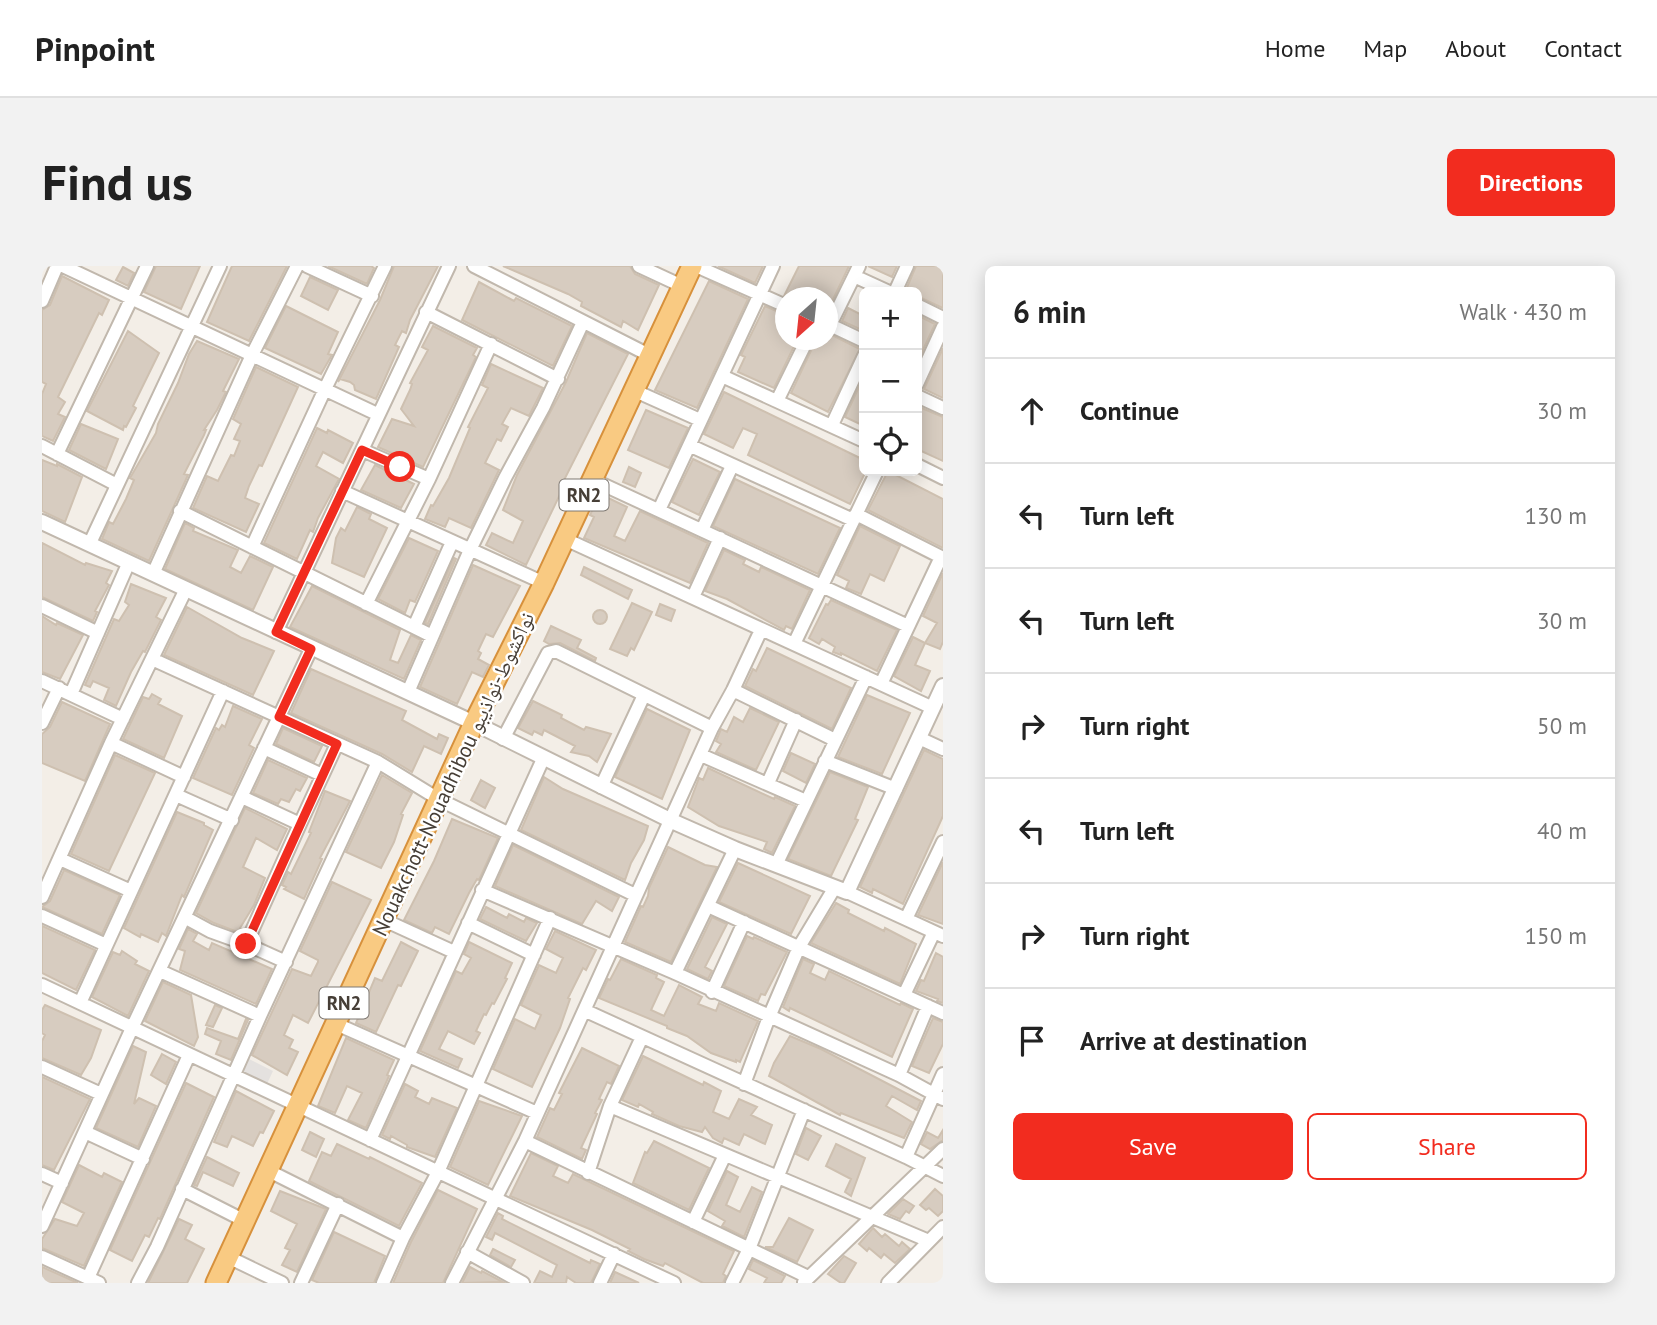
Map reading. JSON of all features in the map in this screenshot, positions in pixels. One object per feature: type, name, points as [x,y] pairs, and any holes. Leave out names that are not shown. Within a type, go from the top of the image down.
[{"type":"highway","name":"Nouakchott-Nouadhibou نواكشوط-نواذيبو","points":[[216,1283],[474,723],[544,583],[649,355],[694,266]]},
{"type":"street","points":[[42,301],[57,266]]},
{"type":"street","points":[[62,266],[377,414]]},
{"type":"street","points":[[57,454],[147,266]]},
{"type":"street","points":[[90,544],[220,266]]},
{"type":"street","points":[[153,573],[252,355],[297,266]]},
{"type":"street","points":[[307,266],[372,296]]},
{"type":"street","points":[[253,547],[385,266]]},
{"type":"street","points":[[276,632],[449,266]]},
{"type":"street","points":[[474,266],[492,270],[583,322],[649,355]]},
{"type":"street","points":[[639,266],[682,286]]},
{"type":"street","points":[[694,266],[775,302]]},
{"type":"street","points":[[659,510],[773,266]]},
{"type":"street","points":[[897,287],[907,266]]},
{"type":"street","points":[[838,307],[856,271],[881,287]]},
{"type":"street","points":[[922,308],[943,318]]},
{"type":"street","points":[[426,312],[558,379]]},
{"type":"street","points":[[408,692],[470,551],[558,379],[583,322]]},
{"type":"street","points":[[922,365],[940,343],[943,327]]},
{"type":"street","points":[[838,329],[859,339]]},
{"type":"street","points":[[366,604],[429,479],[491,344]]},
{"type":"street","points":[[777,401],[802,350]]},
{"type":"street","points":[[832,425],[859,367]]},
{"type":"street","points":[[722,376],[859,438]]},
{"type":"street","points":[[633,390],[700,420]]},
{"type":"street","points":[[922,398],[943,408]]},
{"type":"street","points":[[42,446],[117,485]]},
{"type":"street","points":[[691,446],[942,558],[881,684]]},
{"type":"street","points":[[362,450],[429,479]]},
{"type":"street","points":[[702,530],[732,466]]},
{"type":"street","points":[[922,468],[943,478]]},
{"type":"street","points":[[794,644],[874,476]]},
{"type":"street","points":[[592,479],[908,626]]},
{"type":"street","points":[[342,491],[544,583]]},
{"type":"street","points":[[180,511],[432,636]]},
{"type":"street","points":[[42,522],[474,723],[670,820],[735,849],[841,889],[939,934],[904,995]]},
{"type":"street","points":[[693,597],[720,538]]},
{"type":"street","points":[[565,539],[933,708]]},
{"type":"street","points":[[414,627],[452,542]]},
{"type":"street","points":[[42,723],[65,691],[98,633],[129,562]]},
{"type":"street","points":[[42,897],[111,744],[186,589]]},
{"type":"street","points":[[42,606],[98,633]]},
{"type":"street","points":[[452,1283],[525,1141],[712,727],[761,630]]},
{"type":"street","points":[[42,1226],[101,1094],[311,649]]},
{"type":"street","points":[[503,739],[548,653],[556,650],[712,727]]},
{"type":"street","points":[[152,659],[378,762],[440,800],[635,895]]},
{"type":"street","points":[[776,865],[866,677]]},
{"type":"street","points":[[42,681],[123,719]]},
{"type":"street","points":[[744,1084],[799,947],[841,889],[895,789],[943,686]]},
{"type":"street","points":[[733,690],[835,740]]},
{"type":"street","points":[[80,1003],[223,691]]},
{"type":"street","points":[[601,787],[644,695]]},
{"type":"street","points":[[768,783],[796,720]]},
{"type":"street","points":[[919,738],[943,749]]},
{"type":"street","points":[[111,744],[184,777]]},
{"type":"street","points":[[246,944],[337,744]]},
{"type":"street","points":[[264,748],[322,775]]},
{"type":"street","points":[[701,755],[806,801]]},
{"type":"street","points":[[370,1140],[543,759]]},
{"type":"street","points":[[825,761],[895,789]]},
{"type":"street","points":[[138,1283],[157,1247],[378,762]]},
{"type":"street","points":[[176,795],[232,820]]},
{"type":"street","points":[[242,797],[300,824]]},
{"type":"street","points":[[675,973],[735,849]]},
{"type":"street","points":[[906,919],[941,850]]},
{"type":"street","points":[[60,859],[131,891]]},
{"type":"street","points":[[482,890],[675,973],[899,1075],[939,1097]]},
{"type":"street","points":[[708,906],[943,1013]]},
{"type":"street","points":[[42,916],[106,945]]},
{"type":"street","points":[[186,918],[286,962]]},
{"type":"street","points":[[383,1283],[438,1172],[550,918]]},
{"type":"street","points":[[384,920],[454,952]]},
{"type":"street","points":[[712,992],[744,922]]},
{"type":"street","points":[[468,923],[534,955]]},
{"type":"street","points":[[160,971],[260,1016]]},
{"type":"street","points":[[42,985],[669,1282]]},
{"type":"street","points":[[899,1075],[928,1006]]},
{"type":"street","points":[[586,1011],[943,1176]]},
{"type":"street","points":[[334,1023],[477,1084],[537,1113]]},
{"type":"street","points":[[588,1173],[610,1107],[642,1037]]},
{"type":"street","points":[[42,1257],[94,1280],[189,1055]]},
{"type":"street","points":[[42,1067],[101,1094]]},
{"type":"street","points":[[906,1157],[939,1097],[943,1074]]},
{"type":"street","points":[[610,1107],[929,1241]]},
{"type":"street","points":[[733,1283],[804,1110]]},
{"type":"street","points":[[85,1132],[143,1159]]},
{"type":"street","points":[[525,1141],[749,1249],[805,1280],[943,1149]]},
{"type":"street","points":[[693,1222],[725,1155]]},
{"type":"street","points":[[269,1171],[403,1238]]},
{"type":"street","points":[[42,1174],[62,1183]]},
{"type":"street","points":[[182,1189],[245,1221]]},
{"type":"street","points":[[301,1283],[338,1204]]},
{"type":"street","points":[[888,1283],[943,1227]]},
{"type":"street","points":[[467,1252],[520,1282]]},
{"type":"street","points":[[600,1283],[614,1254]]},
{"type":"street","points":[[228,1257],[282,1283]]},
{"type":"shaded area","points":[[249,1059],[273,1071],[266,1086],[242,1075]]},
{"type":"building","points":[[156,266],[200,266],[181,309],[144,292]]},
{"type":"building","points":[[232,266],[287,266],[249,341],[207,322]]},
{"type":"building","points":[[328,266],[371,266],[374,268],[367,284]]},
{"type":"building","points":[[394,266],[438,266],[406,333],[402,331],[395,345],[399,347],[376,399],[355,390],[350,382],[340,379],[338,382],[380,300]]},
{"type":"building","points":[[503,266],[630,266],[635,274],[659,285],[638,330],[623,321],[621,327],[581,306],[582,302],[568,294]]},
{"type":"building","points":[[718,266],[763,266],[755,283]]},
{"type":"building","points":[[799,266],[849,266],[838,289],[788,287]]},
{"type":"building","points":[[868,266],[897,266],[892,277]]},
{"type":"building","points":[[916,266],[943,266],[943,308],[922,298],[922,287],[907,287]]},
{"type":"building","points":[[123,267],[134,273],[128,286],[116,280]]},
{"type":"building","points":[[62,276],[109,300],[102,315],[99,313],[58,397],[65,402],[58,414],[65,417],[53,441],[42,436],[42,394],[46,384],[42,382],[42,310],[50,305]]},
{"type":"building","points":[[310,277],[338,290],[328,310],[301,296]]},
{"type":"building","points":[[709,281],[748,299],[697,408],[655,390]]},
{"type":"building","points":[[479,282],[514,301],[516,298],[572,326],[553,366],[462,320]]},
{"type":"building","points":[[286,306],[338,332],[328,354],[332,355],[321,374],[265,348]]},
{"type":"building","points":[[765,306],[775,310],[775,350],[792,350],[774,388],[738,372],[745,357],[741,355]]},
{"type":"building","points":[[848,308],[859,314],[859,329],[842,321]]},
{"type":"building","points":[[922,318],[935,324],[922,352]]},
{"type":"building","points":[[433,326],[477,348],[473,355],[476,357],[423,467],[378,447],[392,419],[414,426],[401,409],[410,390],[410,383],[428,350],[422,347]]},
{"type":"building","points":[[128,331],[159,353],[133,406],[136,408],[123,430],[87,411]]},
{"type":"building","points":[[587,333],[628,354],[563,482],[565,484],[526,565],[486,545],[492,533],[513,543],[523,521],[503,510],[517,475],[566,382]]},
{"type":"building","points":[[838,338],[859,348],[828,412],[791,393],[811,350],[838,350]]},
{"type":"building","points":[[197,341],[239,359],[223,391],[226,392],[204,430],[184,474],[188,475],[149,561],[102,539],[109,522],[113,524],[126,499],[134,480],[130,478],[156,433]]},
{"type":"building","points":[[943,348],[943,398],[924,389]]},
{"type":"building","points":[[491,364],[543,388],[529,416],[511,408],[502,424],[508,427],[501,441],[497,439],[485,463],[499,470],[471,528],[449,518],[445,527],[425,519],[449,478],[470,428],[468,427],[488,388],[482,385]]},
{"type":"building","points":[[256,367],[298,387],[262,466],[259,465],[249,486],[245,498],[259,504],[246,532],[193,508],[207,476],[218,481],[231,455],[234,456],[240,441],[234,439],[241,424],[233,419]]},
{"type":"building","points":[[859,387],[859,424],[845,417]]},
{"type":"building","points":[[724,392],[859,458],[859,476],[864,476],[850,504],[748,455],[757,434],[743,428],[733,448],[704,434]]},
{"type":"building","points":[[922,408],[943,417],[943,461],[922,451]]},
{"type":"building","points":[[646,410],[688,428],[669,468],[628,450]]},
{"type":"building","points":[[81,424],[118,439],[106,469],[69,450]]},
{"type":"building","points":[[317,428],[327,433],[328,430],[353,443],[343,463],[323,452],[316,466],[339,479],[297,559],[264,543]]},
{"type":"building","points":[[693,459],[720,472],[699,515],[672,502]]},
{"type":"building","points":[[42,460],[57,464],[82,477],[65,522],[42,511]]},
{"type":"building","points":[[375,465],[414,484],[401,508],[361,490]]},
{"type":"building","points":[[629,467],[641,473],[635,487],[623,482]]},
{"type":"building","points":[[885,476],[898,476],[943,499],[943,548],[868,510]]},
{"type":"building","points":[[735,479],[840,528],[818,574],[713,526]]},
{"type":"building","points":[[600,494],[627,507],[614,536],[625,541],[640,511],[708,543],[690,583],[584,538],[594,517],[590,515]]},
{"type":"building","points":[[357,507],[371,514],[369,519],[387,528],[364,577],[332,563],[336,538],[341,528],[345,531]]},
{"type":"building","points":[[185,523],[194,528],[193,531],[238,550],[230,567],[241,573],[250,556],[273,567],[253,610],[165,569]]},
{"type":"building","points":[[860,526],[900,546],[884,581],[870,574],[861,594],[846,588],[849,581],[837,575]]},
{"type":"building","points":[[409,538],[438,551],[415,602],[410,600],[405,613],[378,599]]},
{"type":"building","points":[[42,543],[85,565],[86,563],[112,571],[106,583],[109,585],[95,611],[97,612],[93,621],[42,597]]},
{"type":"building","points":[[724,550],[745,560],[743,564],[759,572],[761,567],[810,590],[792,629],[786,626],[784,630],[727,599],[705,591]]},
{"type":"building","points":[[454,558],[456,559],[428,624],[425,623]]},
{"type":"building","points":[[473,565],[520,586],[493,637],[486,634],[478,651],[481,653],[478,659],[489,665],[483,677],[472,672],[457,704],[420,687]]},
{"type":"building","points":[[584,567],[632,590],[628,599],[581,575]]},
{"type":"building","points":[[943,573],[943,642],[940,649],[925,643],[937,623],[923,616]]},
{"type":"building","points":[[131,584],[166,598],[156,617],[161,620],[145,652],[143,651],[131,672],[116,706],[104,700],[109,688],[93,681],[90,687],[85,685],[114,619],[119,621],[129,605],[125,602]]},
{"type":"building","points":[[312,586],[400,630],[390,660],[398,663],[411,635],[421,640],[404,679],[290,627]]},
{"type":"building","points":[[831,600],[897,630],[877,671],[841,653],[833,652],[835,647],[822,639],[819,644],[809,638],[826,604]]},
{"type":"building","points":[[632,603],[652,612],[634,650],[631,648],[627,656],[610,649]]},
{"type":"building","points":[[660,604],[675,610],[671,621],[656,615]]},
{"type":"building","points":[[187,607],[242,638],[274,651],[253,695],[164,655]]},
{"type":"building","points":[[600,610],[605,612],[605,622],[600,624],[595,622],[593,617],[595,612]]},
{"type":"building","points":[[42,616],[56,625],[57,623],[83,635],[60,679],[42,672]]},
{"type":"building","points":[[551,626],[581,640],[577,648],[596,658],[595,661],[560,643],[549,644],[544,641]]},
{"type":"building","points":[[913,637],[925,643],[915,665],[930,671],[921,691],[894,676]]},
{"type":"building","points":[[767,648],[851,688],[832,729],[745,686]]},
{"type":"building","points":[[311,669],[406,711],[402,720],[437,739],[439,734],[448,738],[441,754],[424,746],[412,772],[382,754],[291,713]]},
{"type":"building","points":[[152,694],[161,699],[158,704],[182,716],[164,758],[123,739],[143,697],[149,699]]},
{"type":"building","points":[[867,695],[910,713],[882,774],[838,757]]},
{"type":"building","points":[[533,701],[562,715],[561,718],[584,730],[586,727],[611,734],[597,762],[589,756],[571,752],[575,746],[544,730],[542,735],[534,731],[532,735],[518,728]]},
{"type":"building","points":[[62,702],[110,724],[85,781],[42,763],[42,734],[50,727]]},
{"type":"building","points":[[233,706],[262,719],[249,745],[254,748],[232,795],[193,778],[216,728],[219,730],[222,725],[225,727]]},
{"type":"building","points":[[750,708],[779,722],[756,770],[716,752],[721,744],[716,741],[721,729],[727,732],[734,717],[743,722]]},
{"type":"building","points":[[647,709],[690,730],[662,799],[615,777]]},
{"type":"building","points":[[283,728],[322,746],[314,762],[276,744]]},
{"type":"building","points":[[924,750],[943,759],[943,816],[903,904],[873,889],[872,893],[860,887]]},
{"type":"building","points":[[791,753],[815,764],[806,783],[783,771]]},
{"type":"building","points":[[115,755],[155,773],[109,871],[71,854]]},
{"type":"building","points":[[268,760],[307,778],[300,791],[296,789],[289,802],[281,799],[278,804],[253,793]]},
{"type":"building","points":[[708,768],[795,806],[772,853],[764,849],[767,842],[719,826],[688,807],[699,778],[703,780]]},
{"type":"building","points":[[830,772],[868,787],[855,819],[858,820],[831,876],[788,859]]},
{"type":"building","points":[[382,775],[412,793],[401,814],[403,815],[394,842],[381,868],[346,852]]},
{"type":"building","points":[[544,777],[563,789],[648,826],[625,880],[521,830]]},
{"type":"building","points":[[481,780],[495,788],[485,808],[471,800]]},
{"type":"building","points":[[325,791],[350,801],[320,858],[322,859],[304,899],[284,889],[286,887],[282,885],[288,872],[291,874],[311,833],[309,832]]},
{"type":"building","points":[[245,808],[287,829],[277,850],[256,838],[243,867],[265,878],[240,933],[196,913]]},
{"type":"building","points":[[177,812],[204,823],[213,830],[166,936],[162,933],[158,942],[141,934],[140,937],[124,928]]},
{"type":"building","points":[[452,819],[498,838],[479,880],[477,879],[469,893],[449,934],[435,927],[432,933],[404,920]]},
{"type":"building","points":[[513,845],[619,897],[612,911],[596,901],[582,924],[495,886]]},
{"type":"building","points":[[668,847],[705,865],[717,867],[671,962],[625,942]]},
{"type":"building","points":[[943,862],[943,924],[918,915]]},
{"type":"building","points":[[738,863],[810,896],[791,934],[719,902]]},
{"type":"building","points":[[64,870],[120,895],[102,934],[42,907],[50,901]]},
{"type":"building","points":[[332,882],[371,900],[308,1023],[293,1015],[284,1035],[293,1040],[289,1048],[298,1052],[287,1075],[252,1055],[292,969],[311,976],[318,962],[300,951]]},
{"type":"building","points":[[836,903],[849,910],[848,913],[916,944],[900,984],[811,943]]},
{"type":"building","points":[[486,907],[507,918],[509,914],[524,922],[526,918],[537,923],[526,941],[480,919]]},
{"type":"building","points":[[712,917],[727,924],[705,967],[712,971],[708,979],[687,969]]},
{"type":"building","points":[[42,926],[95,950],[76,990],[42,973]]},
{"type":"building","points":[[188,929],[197,934],[193,941],[209,950],[212,943],[272,969],[256,1004],[180,970],[185,951],[179,949]]},
{"type":"building","points":[[555,931],[596,950],[586,970],[583,968],[568,998],[570,999],[560,1028],[532,1087],[493,1069],[515,1019],[535,1029],[541,1015],[521,1005],[539,965],[556,973],[563,958],[546,949]]},
{"type":"building","points":[[747,936],[787,952],[765,995],[761,994],[758,1001],[724,986]]},
{"type":"building","points":[[401,942],[418,951],[401,986],[398,985],[376,1032],[356,1023],[375,978],[382,981]]},
{"type":"building","points":[[469,942],[512,963],[494,1004],[492,1003],[486,1015],[484,1014],[476,1031],[480,1033],[474,1044],[448,1031],[439,1049],[462,1059],[458,1068],[420,1051],[456,971],[462,974],[471,958],[464,954]]},
{"type":"building","points":[[122,951],[137,961],[135,964],[149,971],[128,1016],[92,997],[113,952],[120,955]]},
{"type":"building","points":[[936,953],[943,957],[943,1003],[916,991],[921,980],[924,981]]},
{"type":"building","points":[[621,959],[657,975],[656,978],[664,982],[651,1010],[664,1016],[679,985],[702,997],[698,1004],[716,1011],[719,1003],[758,1021],[740,1062],[711,1053],[667,1026],[599,998]]},
{"type":"building","points":[[803,959],[814,964],[810,973],[825,980],[829,971],[913,1009],[892,1057],[783,1007]]},
{"type":"building","points":[[163,982],[191,995],[198,1037],[194,1046],[145,1021]]},
{"type":"building","points":[[45,1005],[101,1030],[91,1058],[81,1075],[42,1058],[42,1041],[45,1035],[42,1033],[42,1010]]},
{"type":"building","points":[[215,1005],[222,1008],[213,1027],[206,1025]]},
{"type":"building","points":[[933,1018],[943,1022],[943,1044],[929,1073],[912,1066]]},
{"type":"building","points":[[246,1019],[248,1020],[231,1060],[216,1054],[221,1041],[205,1034],[207,1028],[238,1039]]},
{"type":"building","points":[[790,1036],[821,1049],[921,1101],[917,1110],[892,1096],[886,1106],[912,1122],[904,1138],[841,1113],[840,1115],[769,1076]]},
{"type":"building","points":[[346,1038],[394,1060],[366,1128],[348,1120],[362,1093],[347,1086],[335,1113],[318,1106]]},
{"type":"building","points":[[133,1046],[146,1052],[134,1104],[139,1098],[156,1106],[138,1147],[96,1128]]},
{"type":"building","points":[[582,1048],[619,1066],[611,1084],[607,1082],[599,1099],[602,1100],[595,1113],[597,1114],[581,1148],[586,1150],[582,1159],[537,1137],[550,1108],[554,1110],[562,1094],[559,1093]]},
{"type":"building","points":[[162,1054],[176,1062],[166,1084],[151,1075]]},
{"type":"building","points":[[643,1056],[721,1091],[713,1112],[729,1119],[739,1099],[757,1107],[751,1115],[772,1125],[765,1144],[744,1134],[739,1145],[724,1138],[722,1143],[713,1138],[705,1127],[702,1132],[679,1126],[652,1114],[653,1112],[639,1104],[638,1107],[622,1100]]},
{"type":"building","points":[[42,1077],[90,1099],[54,1170],[42,1165]]},
{"type":"building","points":[[186,1083],[214,1097],[160,1219],[158,1218],[149,1237],[145,1235],[132,1261],[110,1250]]},
{"type":"building","points":[[405,1084],[418,1091],[415,1097],[429,1104],[432,1098],[457,1108],[435,1157],[407,1147],[391,1136],[390,1139],[382,1135]]},
{"type":"building","points":[[236,1091],[274,1111],[253,1146],[232,1136],[227,1147],[214,1142]]},
{"type":"building","points":[[479,1101],[522,1116],[488,1185],[450,1167]]},
{"type":"building","points":[[806,1128],[821,1136],[808,1160],[796,1154]]},
{"type":"building","points":[[943,1130],[943,1140],[930,1149],[921,1144],[927,1132],[938,1138]]},
{"type":"building","points":[[310,1132],[324,1139],[316,1157],[302,1150]]},
{"type":"building","points":[[654,1141],[709,1168],[689,1210],[633,1183],[645,1152],[647,1153]]},
{"type":"building","points":[[337,1144],[422,1183],[399,1226],[309,1181],[322,1152],[331,1156]]},
{"type":"building","points":[[836,1144],[865,1158],[851,1196],[845,1192],[851,1179],[826,1166]]},
{"type":"building","points":[[531,1153],[558,1166],[553,1176],[568,1183],[573,1174],[734,1251],[723,1274],[726,1276],[723,1283],[703,1283],[665,1263],[663,1266],[644,1259],[592,1230],[510,1196]]},
{"type":"building","points":[[207,1157],[239,1173],[233,1186],[203,1172],[197,1186],[194,1185]]},
{"type":"building","points":[[79,1165],[102,1177],[104,1173],[122,1182],[84,1266],[42,1248],[42,1239],[55,1219],[77,1226],[84,1213],[62,1202]]},
{"type":"building","points":[[727,1171],[738,1177],[726,1205],[740,1212],[752,1187],[762,1192],[744,1237],[722,1226],[725,1221],[708,1211]]},
{"type":"building","points":[[935,1189],[943,1196],[943,1211],[938,1216],[929,1208],[926,1210],[920,1205]]},
{"type":"building","points":[[438,1190],[477,1209],[443,1283],[393,1283],[411,1242]]},
{"type":"building","points":[[280,1191],[326,1209],[297,1272],[282,1265],[290,1250],[285,1248],[297,1224],[271,1211]]},
{"type":"building","points":[[903,1199],[914,1206],[909,1213],[906,1211],[900,1219],[888,1214]]},
{"type":"building","points":[[498,1213],[503,1216],[502,1219],[590,1263],[591,1260],[600,1264],[591,1283],[576,1283],[567,1277],[566,1283],[534,1283],[540,1271],[552,1277],[557,1265],[495,1233],[492,1240],[486,1237]]},
{"type":"building","points":[[789,1218],[813,1230],[797,1262],[765,1247],[773,1247]]},
{"type":"building","points":[[179,1219],[192,1225],[185,1239],[204,1249],[187,1283],[148,1283]]},
{"type":"building","points":[[873,1228],[882,1237],[885,1234],[899,1246],[902,1242],[910,1249],[895,1263],[884,1254],[881,1258],[869,1248],[867,1251],[859,1244]]},
{"type":"building","points":[[334,1232],[385,1256],[374,1283],[319,1283],[312,1280]]},
{"type":"building","points":[[493,1249],[515,1260],[511,1267],[490,1255]]},
{"type":"building","points":[[844,1256],[856,1263],[844,1283],[841,1283],[828,1274]]},
{"type":"building","points":[[753,1260],[785,1276],[781,1283],[764,1283],[767,1278],[749,1269]]},
{"type":"building","points":[[42,1267],[78,1283],[42,1283]]},
{"type":"building","points":[[470,1267],[481,1273],[482,1271],[503,1282],[462,1283]]},
{"type":"building","points":[[615,1272],[639,1283],[610,1283]]},
{"type":"route","points":[[246,944],[337,744],[279,717],[311,649],[276,632],[362,450],[400,467]]}]
